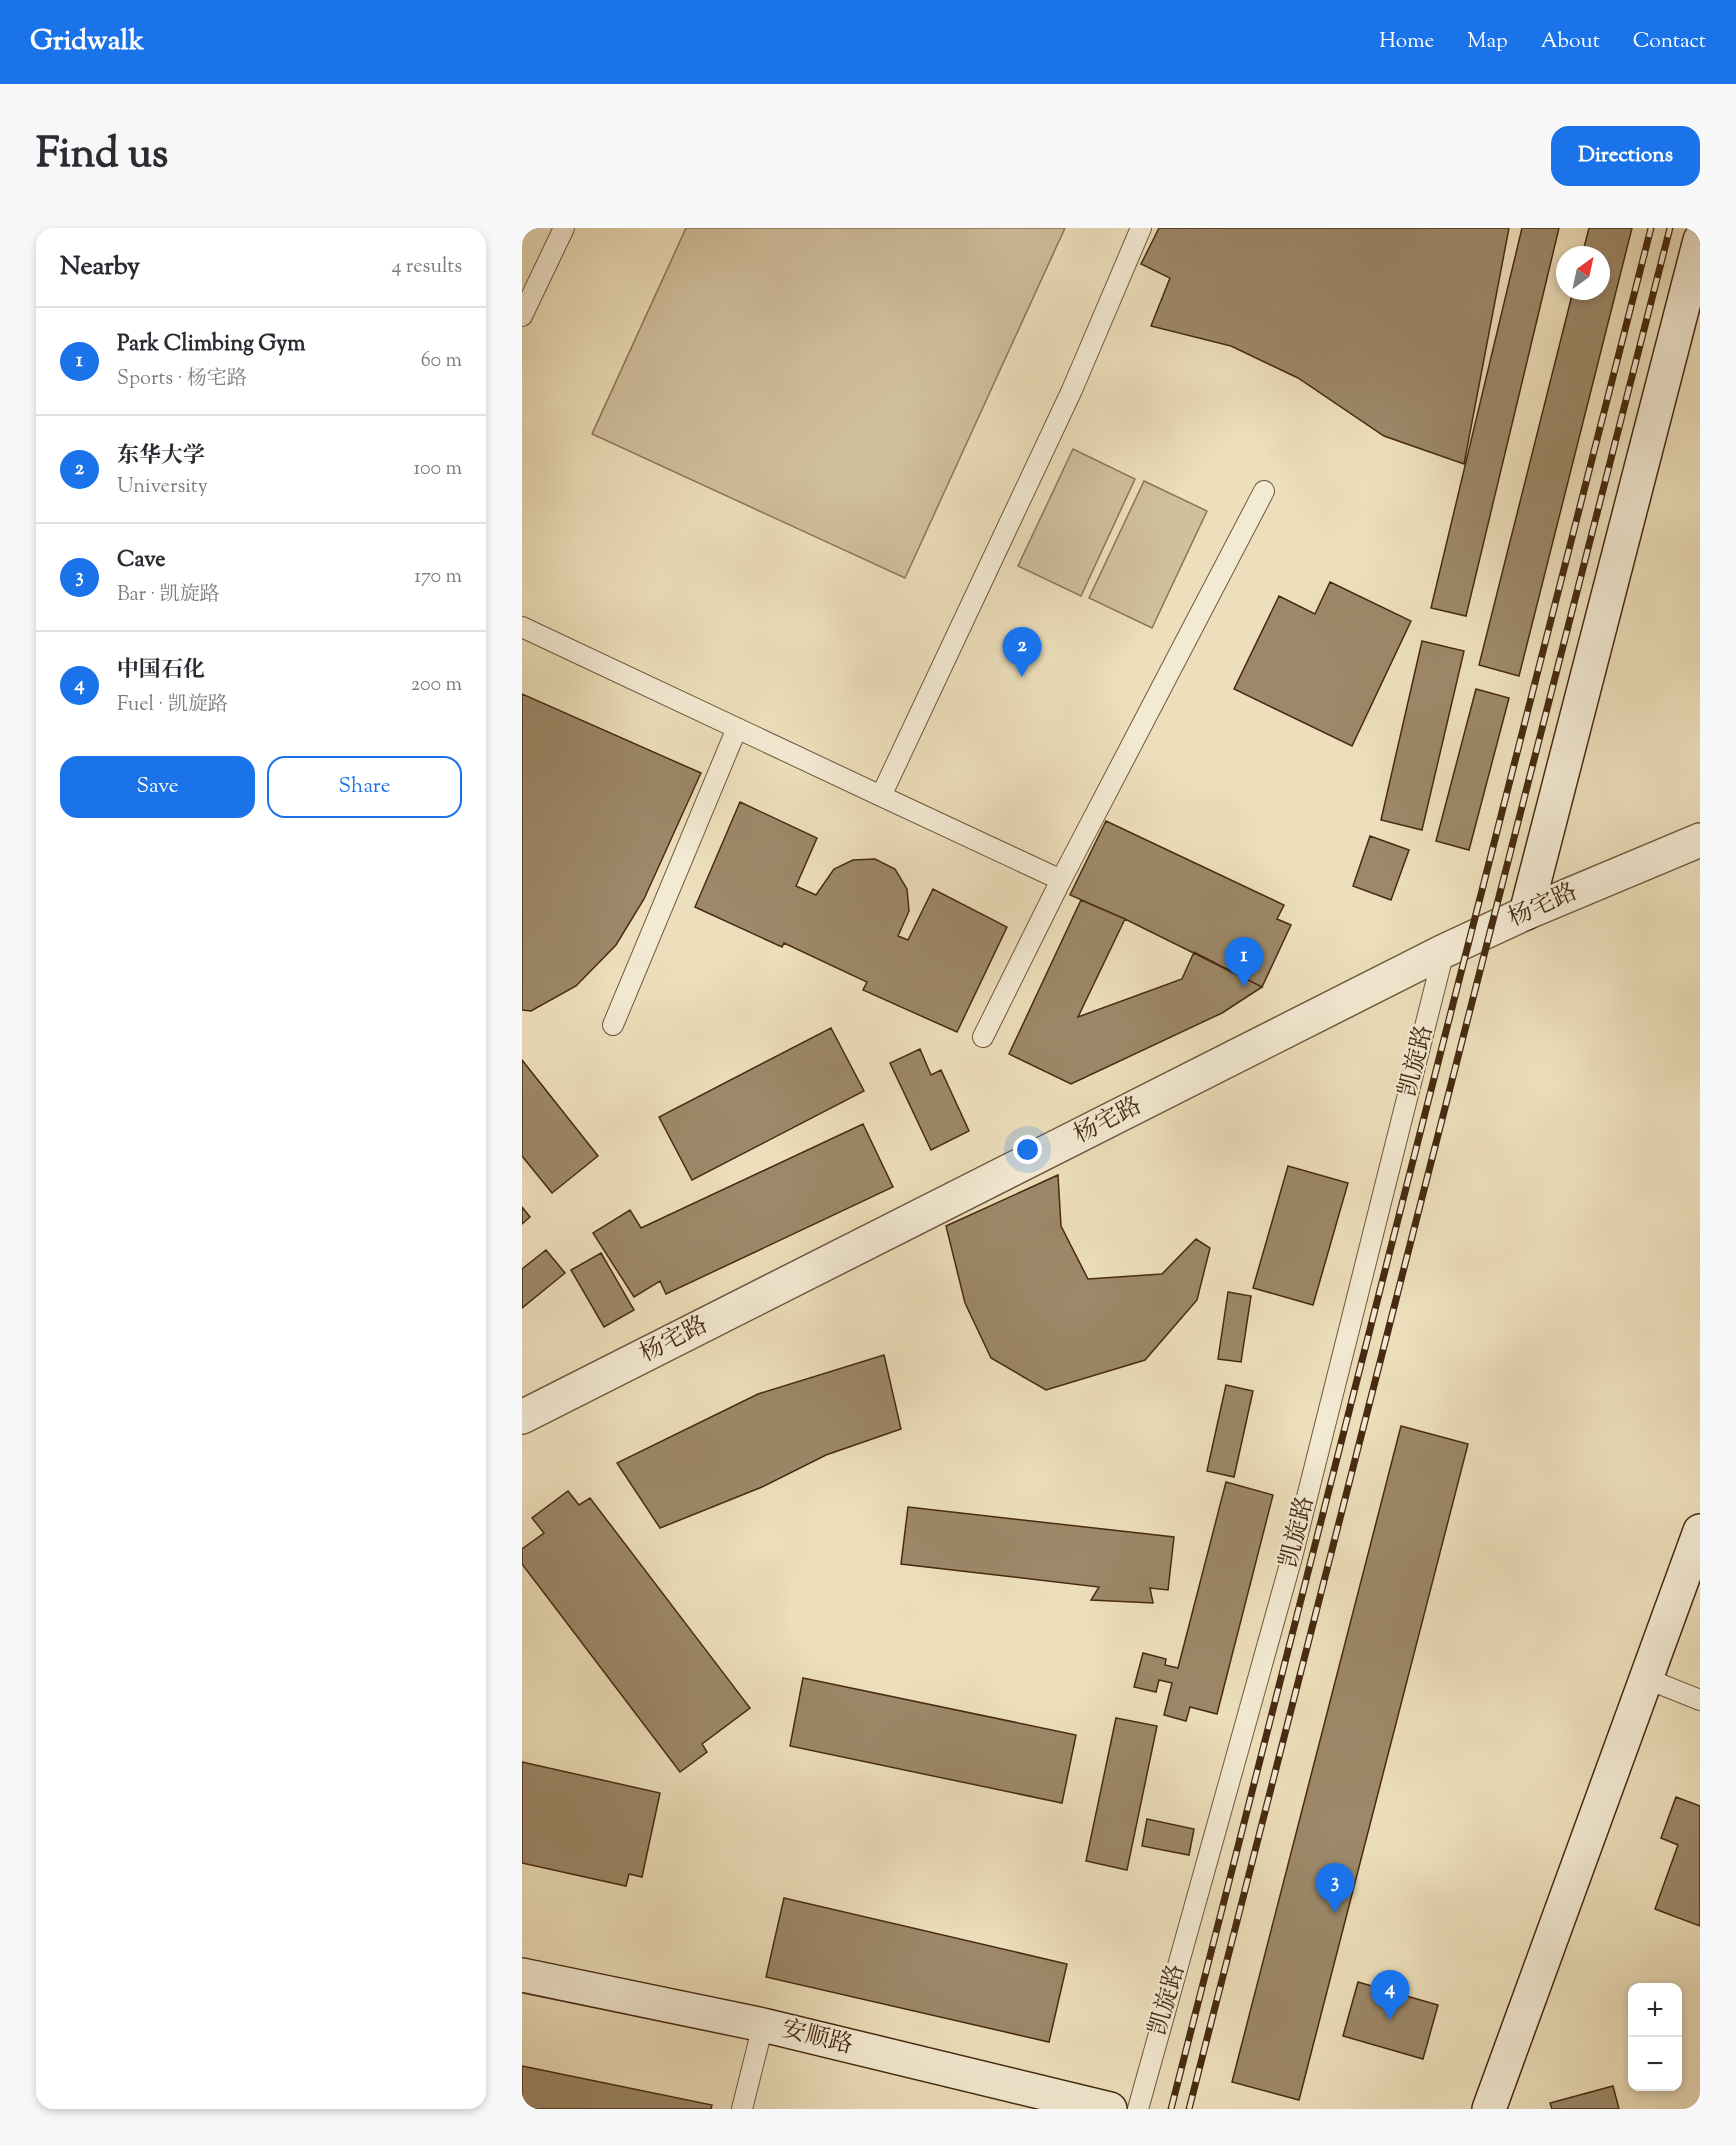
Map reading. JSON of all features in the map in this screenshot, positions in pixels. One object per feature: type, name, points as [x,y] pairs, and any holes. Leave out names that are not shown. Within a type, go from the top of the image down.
[{"type":"street","points":[[1526,913],[1700,240]]},
{"type":"street","name":"杨宅路","points":[[522,1417],[1444,951],[1526,913],[1700,840]]},
{"type":"street","points":[[1489,2109],[1700,1531]]},
{"type":"street","name":"安顺路","points":[[522,1975],[763,2025],[1110,2109]]},
{"type":"lane","points":[[522,316],[564,228]]},
{"type":"lane","points":[[881,796],[1072,390],[1141,228]]},
{"type":"lane","points":[[983,1037],[1264,491]]},
{"type":"lane","points":[[522,627],[1062,880]]},
{"type":"lane","points":[[613,1025],[737,728]]},
{"type":"lane","name":"凯旋路","points":[[1138,2109],[1292,1557],[1444,951]]},
{"type":"lane","points":[[1645,1678],[1700,1700]]},
{"type":"lane","points":[[742,2109],[763,2025]]},
{"type":"shaded area","points":[[686,228],[1065,228],[905,578],[592,434]]},
{"type":"shaded area","points":[[1073,449],[1135,479],[1081,596],[1018,566]]},
{"type":"shaded area","points":[[1144,481],[1207,511],[1152,628],[1089,598]]},
{"type":"building","points":[[1159,228],[1509,228],[1464,464],[1384,436],[1298,378],[1231,346],[1151,326],[1170,278],[1141,264]]},
{"type":"building","points":[[1522,228],[1559,228],[1466,616],[1431,608]]},
{"type":"building","points":[[1589,228],[1632,228],[1519,676],[1479,665],[1571,300],[1610,300],[1610,246],[1584,246]]},
{"type":"building","points":[[1330,582],[1411,621],[1352,746],[1234,689],[1279,596],[1315,614]]},
{"type":"building","points":[[1422,641],[1464,651],[1422,830],[1381,820]]},
{"type":"building","points":[[1476,689],[1509,698],[1469,850],[1436,841]]},
{"type":"building","points":[[522,694],[701,773],[644,899],[616,945],[576,986],[531,1011],[522,1010]]},
{"type":"building","points":[[740,802],[817,838],[796,886],[816,895],[834,869],[853,860],[875,859],[895,869],[907,889],[909,911],[898,936],[908,940],[933,889],[1007,927],[957,1032],[863,990],[867,982],[784,943],[782,947],[695,907]]},
{"type":"building","points":[[1106,821],[1284,905],[1277,919],[1291,925],[1262,987],[1125,919],[1070,895]]},
{"type":"building","points":[[1370,836],[1409,850],[1391,900],[1353,886]]},
{"type":"building","points":[[1081,900],[1125,919],[1078,1017],[1182,979],[1194,952],[1262,987],[1222,1013],[1071,1084],[1009,1054]]},
{"type":"building","points":[[831,1028],[864,1091],[692,1180],[659,1117]]},
{"type":"building","points":[[920,1049],[931,1075],[941,1070],[969,1131],[931,1150],[890,1063]]},
{"type":"building","points":[[522,1060],[598,1156],[552,1193],[522,1156]]},
{"type":"building","points":[[863,1124],[893,1187],[666,1294],[660,1281],[634,1297],[593,1233],[630,1210],[641,1228]]},
{"type":"building","points":[[1288,1166],[1348,1183],[1313,1305],[1253,1288]]},
{"type":"building","points":[[1058,1175],[1061,1226],[1088,1279],[1162,1274],[1196,1239],[1210,1248],[1197,1300],[1145,1360],[1046,1390],[991,1358],[965,1303],[946,1226]]},
{"type":"building","points":[[522,1207],[530,1217],[522,1224]]},
{"type":"building","points":[[546,1250],[565,1273],[522,1308],[522,1269]]},
{"type":"building","points":[[601,1253],[634,1310],[604,1327],[571,1270]]},
{"type":"building","points":[[1228,1292],[1251,1296],[1241,1362],[1218,1359]]},
{"type":"building","points":[[884,1355],[901,1429],[826,1455],[762,1487],[660,1528],[617,1463],[758,1394]]},
{"type":"building","points":[[1226,1385],[1253,1391],[1234,1477],[1207,1471]]},
{"type":"building","points":[[1401,1426],[1468,1444],[1299,2100],[1232,2082]]},
{"type":"building","points":[[1226,1482],[1273,1495],[1217,1714],[1190,1707],[1186,1721],[1164,1715],[1172,1683],[1159,1680],[1156,1692],[1134,1687],[1143,1653],[1166,1659],[1165,1665],[1178,1668]]},
{"type":"building","points":[[568,1491],[579,1505],[590,1498],[750,1708],[702,1744],[707,1752],[680,1772],[522,1564],[522,1549],[544,1533],[532,1518]]},
{"type":"building","points":[[908,1507],[1174,1537],[1168,1590],[1150,1588],[1153,1603],[1091,1600],[1099,1587],[901,1564]]},
{"type":"building","points":[[803,1678],[1076,1735],[1062,1803],[790,1746]]},
{"type":"building","points":[[1116,1718],[1157,1726],[1127,1870],[1086,1861]]},
{"type":"building","points":[[522,1762],[660,1793],[642,1877],[629,1874],[626,1886],[522,1863]]},
{"type":"building","points":[[1676,1797],[1700,1806],[1700,1926],[1655,1909],[1678,1845],[1661,1838]]},
{"type":"building","points":[[1147,1819],[1194,1829],[1189,1855],[1142,1846]]},
{"type":"building","points":[[784,1898],[1067,1964],[1049,2042],[766,1977]]},
{"type":"building","points":[[1358,1982],[1438,2005],[1423,2059],[1343,2036]]},
{"type":"building","points":[[522,2066],[712,2105],[711,2109],[522,2109]]},
{"type":"building","points":[[1613,2086],[1619,2109],[1552,2109],[1550,2103]]},
{"type":"railway","points":[[1171,2109],[1651,228]]},
{"type":"railway","points":[[1189,2109],[1670,228]]},
{"type":"place","name":"东华大学","points":[[1022,677]]},
{"type":"place","name":"Park Climbing Gym","points":[[1244,987]]},
{"type":"place","name":"Cave","points":[[1335,1913]]},
{"type":"place","name":"中国石化","points":[[1390,2020]]}]
